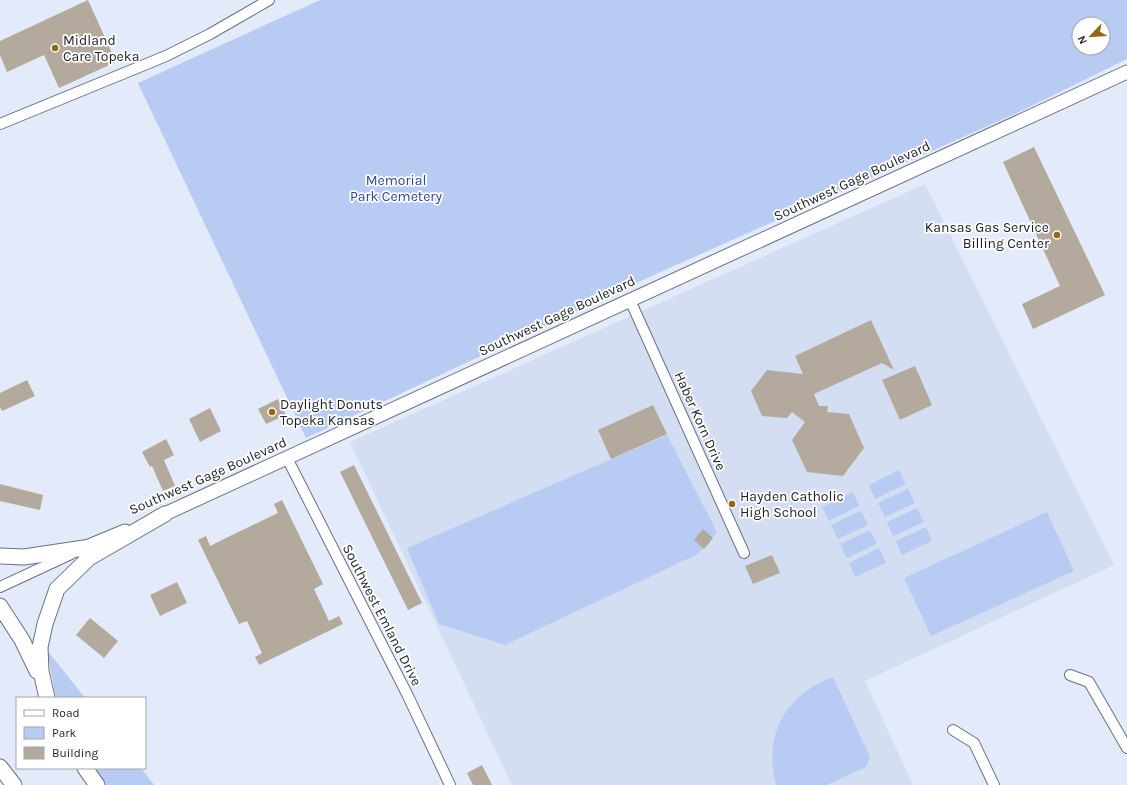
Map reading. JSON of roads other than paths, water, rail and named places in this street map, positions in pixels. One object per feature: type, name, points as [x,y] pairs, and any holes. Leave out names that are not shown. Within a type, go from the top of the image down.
[{"type":"highway","points":[[47,697],[42,671],[40,647],[46,618],[57,589],[89,558],[165,514]]},
{"type":"highway","points":[[0,556],[24,557],[84,548]]},
{"type":"highway","points":[[0,606],[32,657],[47,697]]},
{"type":"highway","points":[[0,767],[14,785]]},
{"type":"highway","points":[[84,769],[91,785]]},
{"type":"highway","points":[[85,769],[97,785]]},
{"type":"main road","name":"Southwest Gage Boulevard","points":[[84,548],[165,514],[1127,72]]},
{"type":"street","points":[[0,124],[166,56],[210,34],[269,0]]},
{"type":"street","name":"Haber Korn Drive","points":[[630,300],[744,553]]},
{"type":"street","name":"Southwest Emland Drive","points":[[287,458],[410,701],[450,785]]},
{"type":"street","name":"Southwest Gage Boulevard","points":[[0,587],[84,548]]},
{"type":"street","points":[[1070,675],[1089,682],[1127,748]]},
{"type":"street","points":[[953,730],[974,743],[994,785]]},
{"type":"place","name":"Midland Care Topeka","points":[[55,48]]},
{"type":"place","name":"Kansas Gas Service Billing Center","points":[[1057,235]]},
{"type":"place","name":"Daylight Donuts Topeka Kansas","points":[[272,412]]},
{"type":"place","name":"Hayden Catholic High School","points":[[732,504]]},
{"type":"park label","name":"Memorial Park Cemetery","points":[[396,188]]}]
